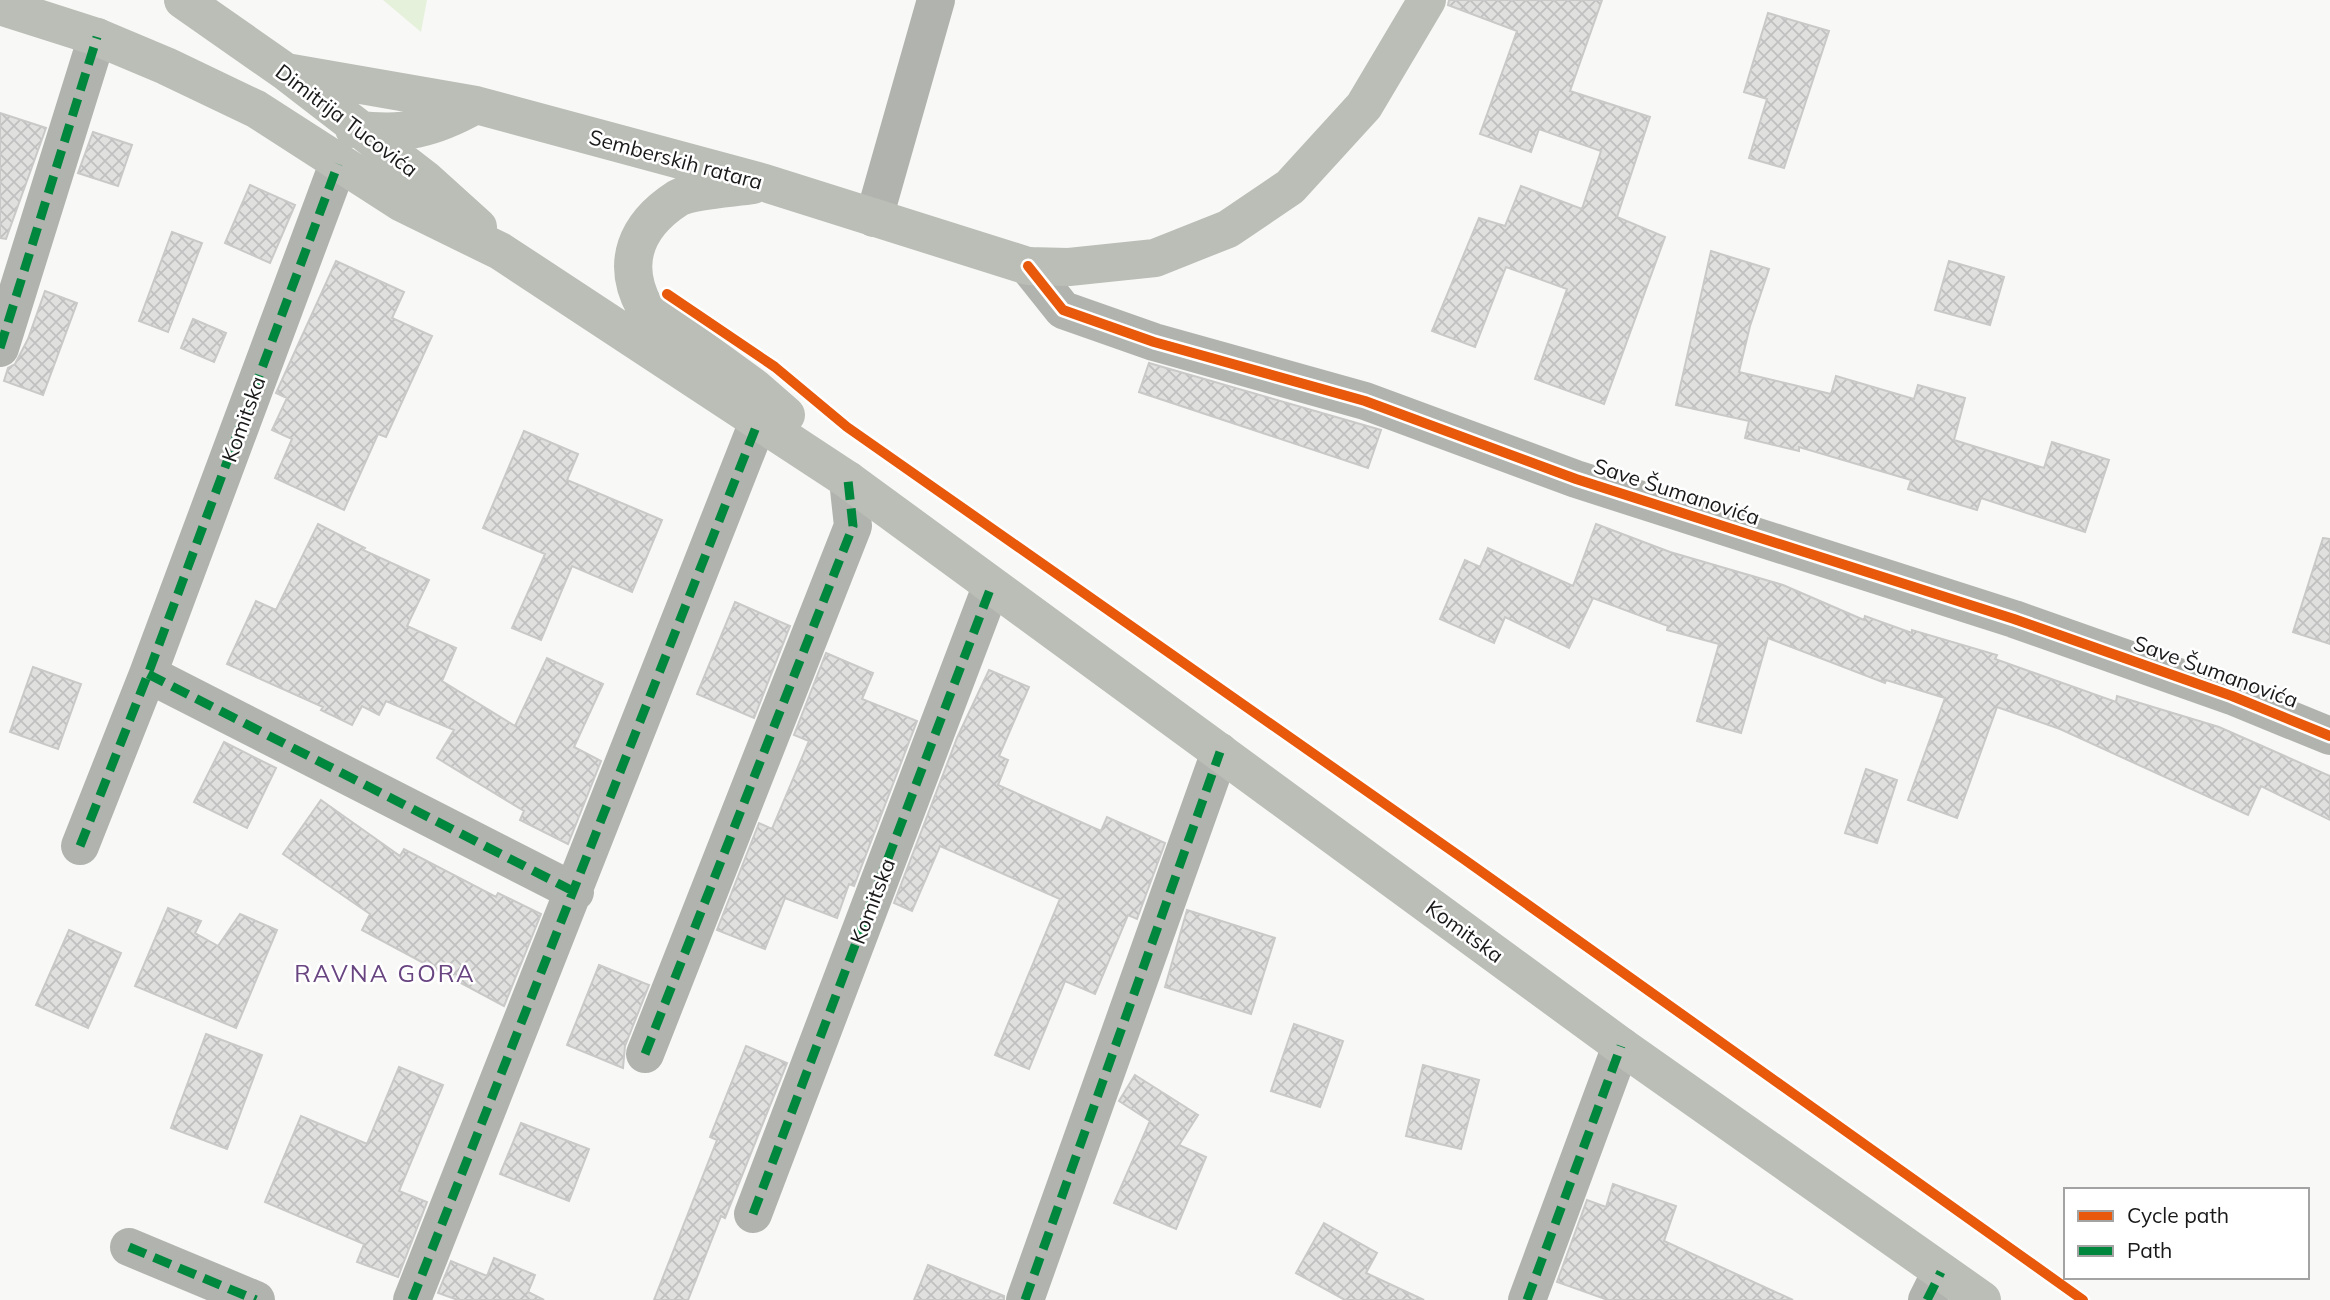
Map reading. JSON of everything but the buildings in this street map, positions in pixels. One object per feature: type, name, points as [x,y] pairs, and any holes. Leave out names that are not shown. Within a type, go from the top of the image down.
[{"type":"main road","name":"Dimitrija Tucovića","points":[[183,0],[286,72],[463,212],[500,251]]},
{"type":"main road","name":"Semberskih ratara","points":[[286,72],[476,105],[765,183],[1028,266],[1069,267],[1155,258],[1228,229],[1290,187],[1364,106],[1427,0]]},
{"type":"main road","name":"Komitska","points":[[0,6],[97,37],[166,66],[256,110],[402,203],[500,251],[848,480],[1621,1046],[1934,1286],[1983,1300]]},
{"type":"main road","points":[[256,110],[359,130],[401,133],[441,124],[476,105]]},
{"type":"main road","points":[[765,183],[680,197],[645,228],[632,248],[635,290],[645,308],[755,388],[802,428],[848,480]]},
{"type":"street","points":[[874,218],[936,0]]},
{"type":"street","points":[[0,348],[97,37]]},
{"type":"street","name":"Komitska","points":[[80,846],[148,674],[338,164]]},
{"type":"street","name":"Save Šumanovića","points":[[1028,266],[1063,310],[1076,315],[1154,342],[1365,401],[1576,479],[2027,624],[2232,695],[2330,736]]},
{"type":"street","points":[[412,1300],[758,422]]},
{"type":"street","points":[[645,1054],[853,526],[848,480]]},
{"type":"street","name":"Komitska","points":[[753,1214],[991,587]]},
{"type":"street","points":[[148,674],[575,892]]},
{"type":"street","points":[[1025,1300],[1220,752]]},
{"type":"street","points":[[1527,1300],[1621,1046]]},
{"type":"street","points":[[129,1247],[256,1300]]},
{"type":"green space","points":[[383,0],[427,0],[421,32]]},
{"type":"marked path","points":[[0,348],[97,37]]},
{"type":"marked path","points":[[80,846],[148,674],[338,164]]},
{"type":"marked path","points":[[412,1300],[758,422]]},
{"type":"marked path","points":[[645,1054],[853,526],[848,480]]},
{"type":"marked path","points":[[753,1214],[991,587]]},
{"type":"marked path","points":[[148,674],[575,892]]},
{"type":"marked path","points":[[1025,1300],[1220,752]]},
{"type":"marked path","points":[[1527,1300],[1621,1046]]},
{"type":"marked path","points":[[129,1247],[256,1300]]},
{"type":"marked path","points":[[1927,1300],[1941,1272]]},
{"type":"cycle path","points":[[1028,266],[1063,310],[1154,342],[1365,401],[1576,479],[2014,619],[2232,696],[2330,736]]},
{"type":"cycle path","points":[[667,294],[775,367],[847,427],[1465,860],[2083,1300]]},
{"type":"district","name":"RAVNA GORA","points":[[385,973]]}]
